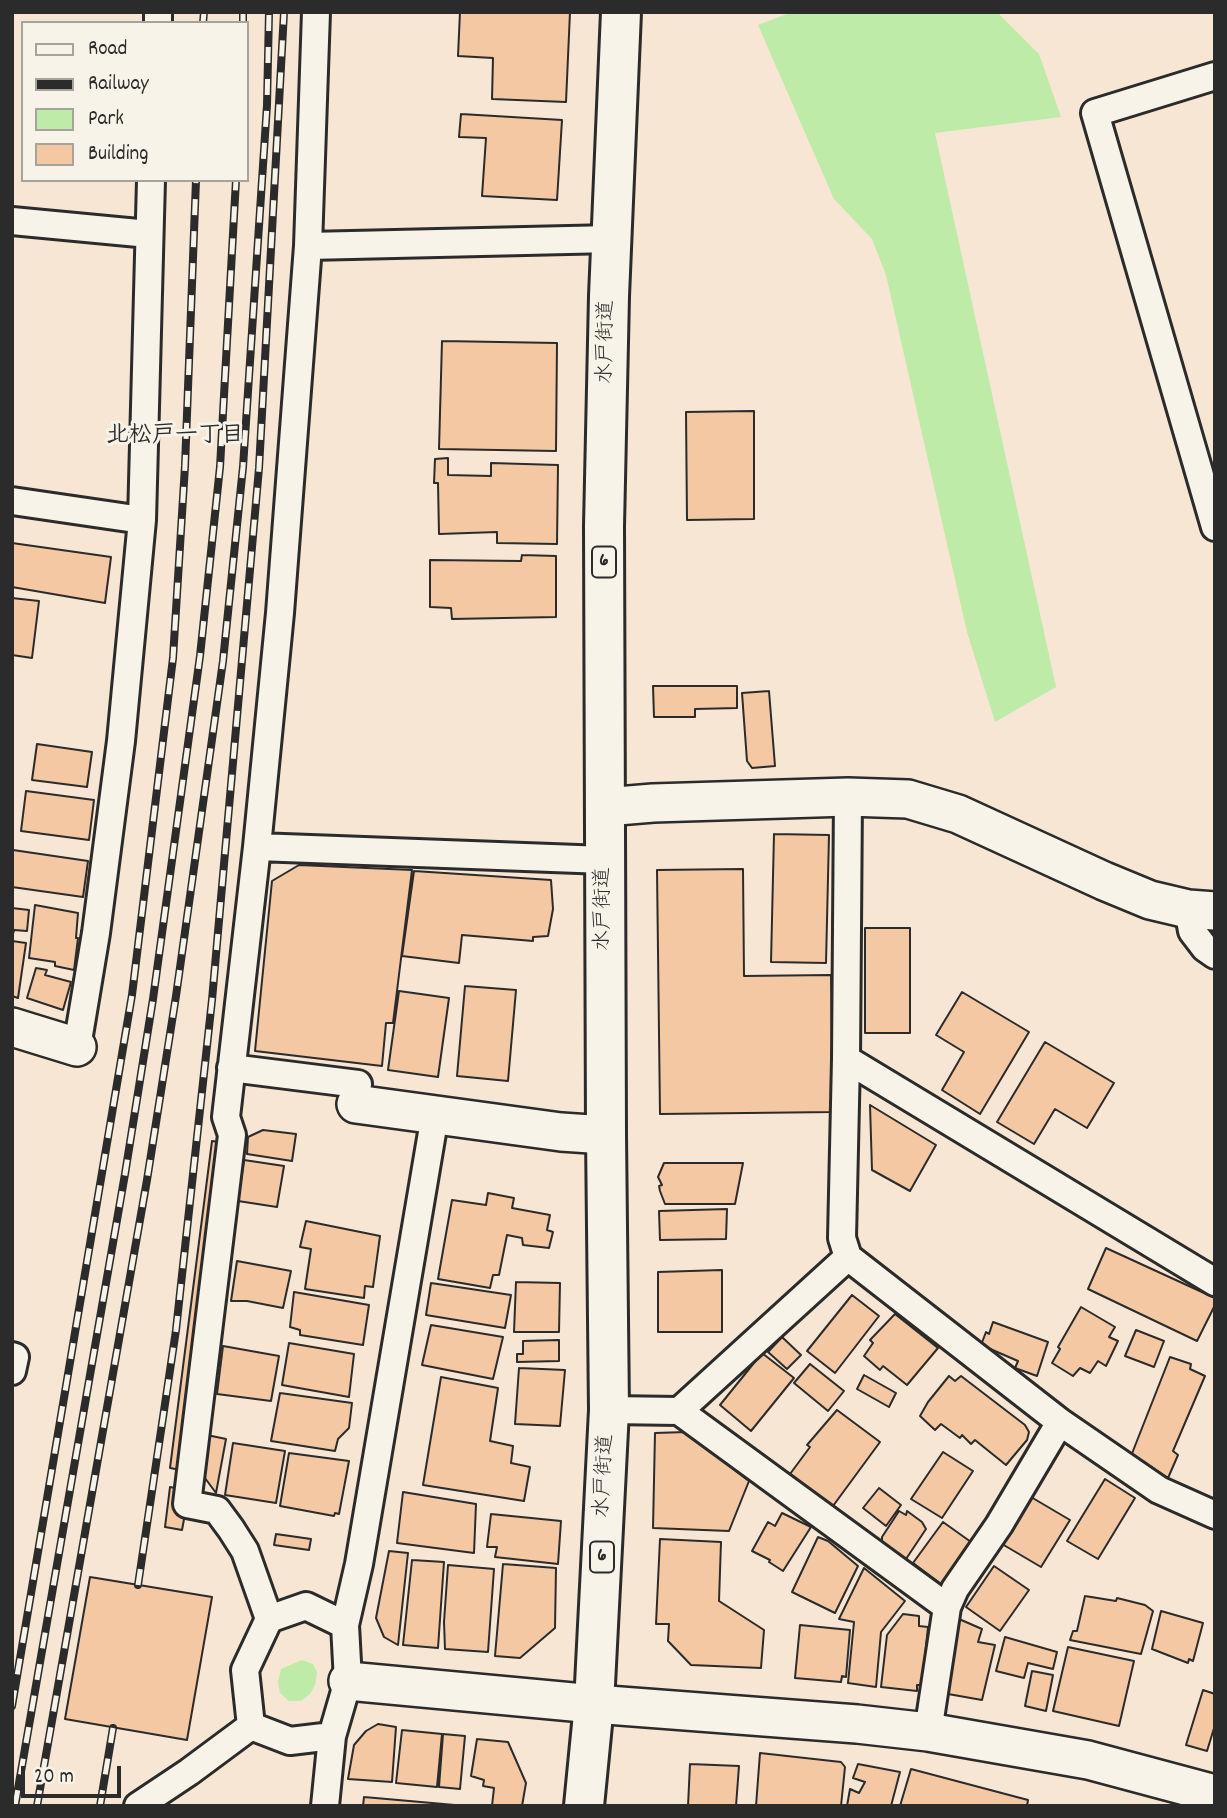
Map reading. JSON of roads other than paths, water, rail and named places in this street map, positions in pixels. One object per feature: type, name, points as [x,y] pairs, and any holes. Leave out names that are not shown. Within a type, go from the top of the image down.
[{"type":"highway","name":"水戸街道","points":[[584,1806],[594,1704],[609,1410],[604,526],[621,12]]},
{"type":"street","points":[[251,1726],[245,1670],[269,1619],[245,1551],[217,1510],[187,1504],[232,1135],[226,1117],[280,613],[308,246],[316,12]]},
{"type":"street","points":[[1215,76],[1095,113],[1215,527]]},
{"type":"street","points":[[12,1027],[77,1048],[96,933],[119,754],[142,520],[151,182]]},
{"type":"street","points":[[12,221],[149,234]]},
{"type":"street","points":[[308,246],[612,239]]},
{"type":"street","points":[[12,501],[142,520]]},
{"type":"street","points":[[605,807],[848,797],[908,799],[958,814],[1150,900],[1201,910],[1192,931],[1215,955]]},
{"type":"street","points":[[848,797],[842,1238],[848,1257],[1060,1422],[1159,1490],[1215,1515]]},
{"type":"street","points":[[257,846],[605,860]]},
{"type":"street","points":[[846,1059],[1215,1282]]},
{"type":"street","points":[[231,1068],[358,1084],[356,1104],[561,1132],[606,1135]]},
{"type":"street","points":[[325,1806],[332,1736],[348,1681],[345,1625],[359,1564],[435,1115]]},
{"type":"street","points":[[679,1411],[848,1257]]},
{"type":"street","points":[[12,1356],[15,1357],[12,1371]]},
{"type":"street","points":[[609,1410],[679,1411],[947,1607]]},
{"type":"street","points":[[928,1732],[947,1607],[955,1589],[999,1525],[1060,1422]]},
{"type":"street","points":[[269,1619],[306,1606],[345,1625]]},
{"type":"street","points":[[348,1681],[928,1732],[1088,1760],[1215,1794]]},
{"type":"street","points":[[251,1726],[290,1741],[332,1736]]},
{"type":"street","points":[[138,1806],[251,1726]]},
{"type":"railway","points":[[203,21],[204,12]]},
{"type":"railway","points":[[243,12],[243,21]]},
{"type":"railway","points":[[37,1806],[147,1180],[223,661],[243,467],[267,105],[269,12]]},
{"type":"railway","points":[[138,1585],[176,1330],[212,1000],[259,468],[284,12]]},
{"type":"railway","points":[[12,1706],[132,995],[173,658],[185,466],[196,182]]},
{"type":"railway","points":[[15,1806],[125,1174],[153,999],[200,656],[220,467],[236,182]]},
{"type":"railway","points":[[100,1806],[113,1728]]},
{"type":"district","name":"北松戸一丁目","points":[[175,438]]}]
